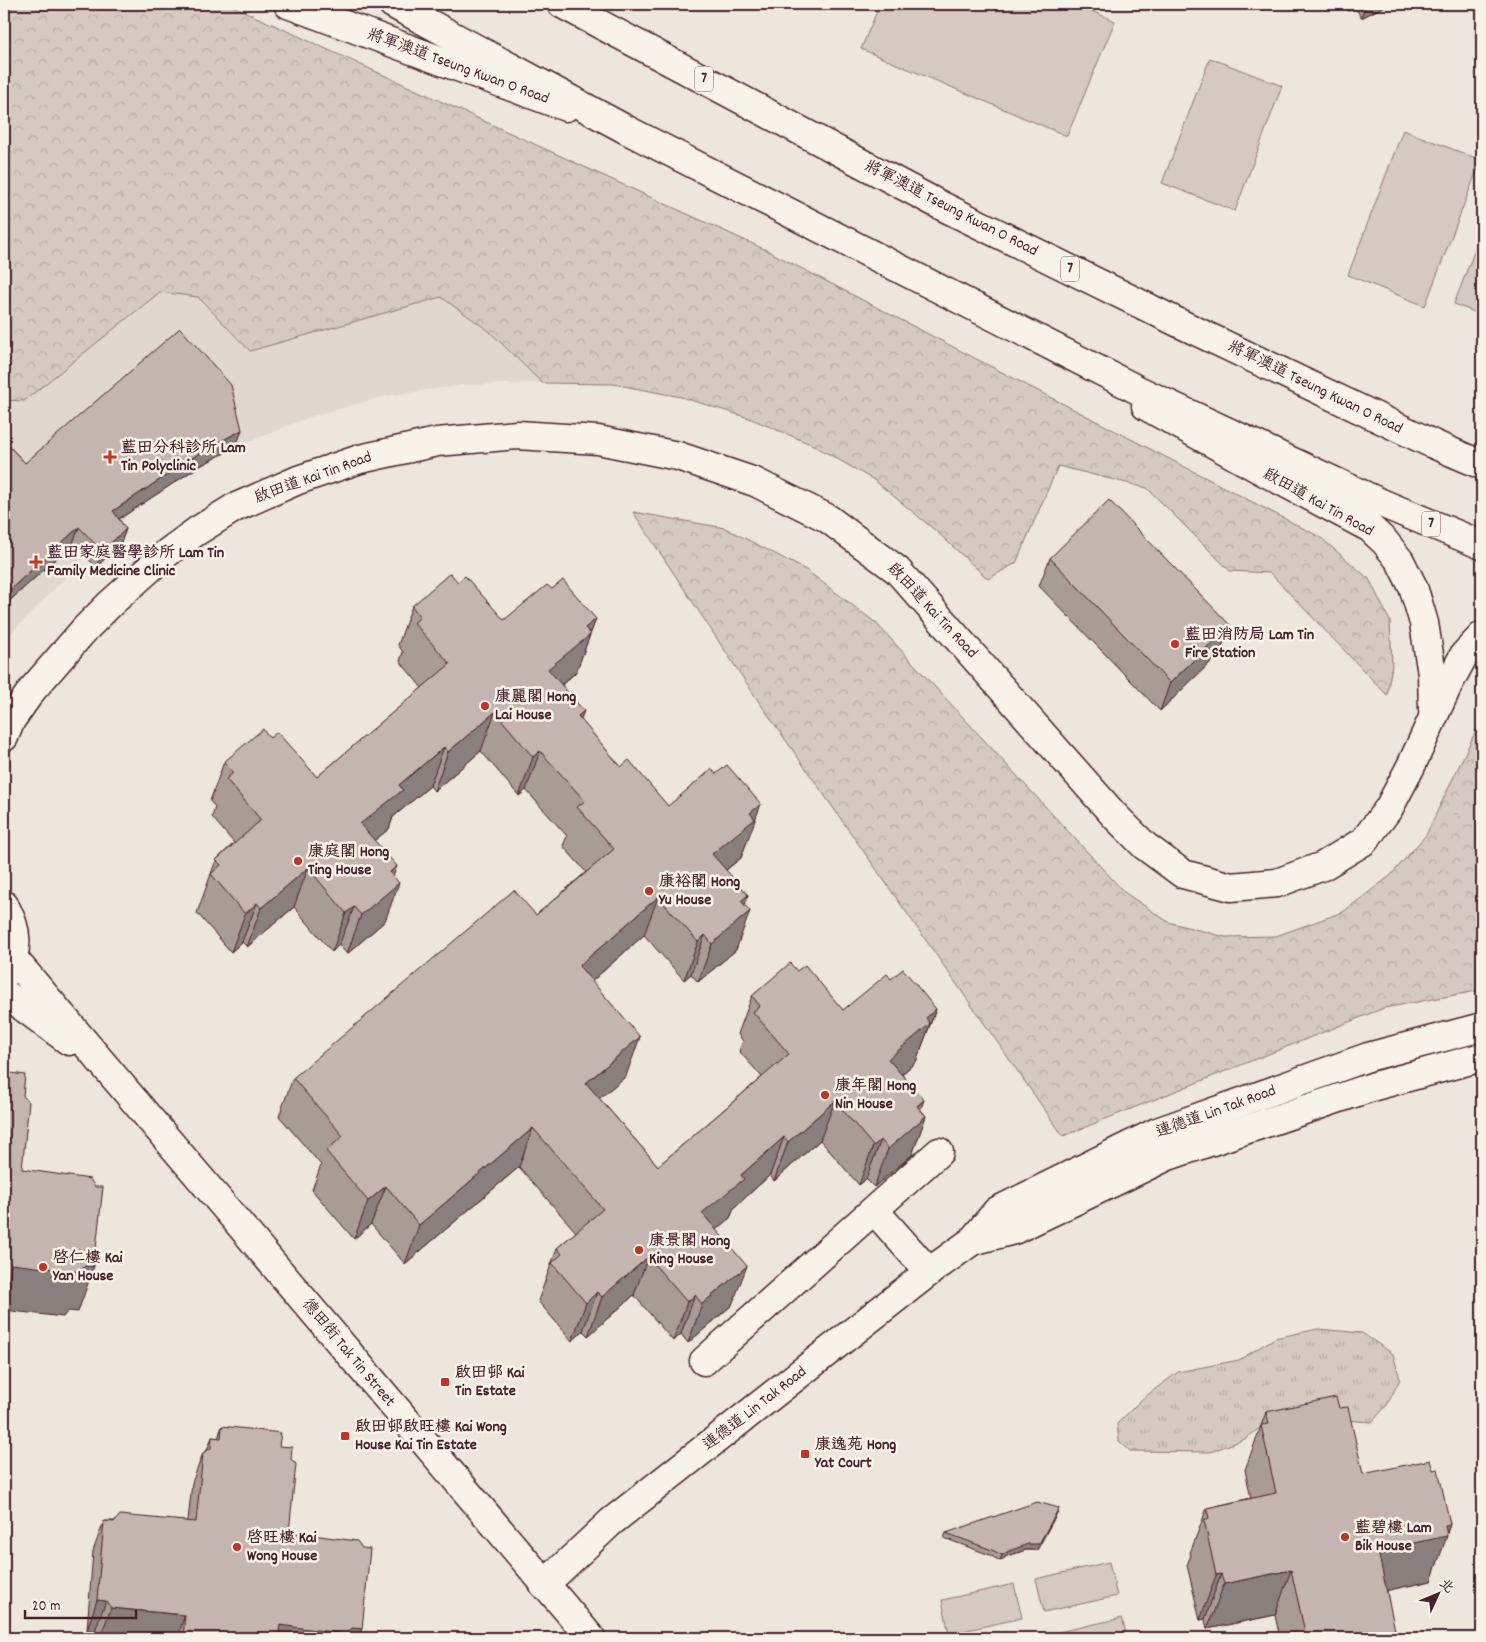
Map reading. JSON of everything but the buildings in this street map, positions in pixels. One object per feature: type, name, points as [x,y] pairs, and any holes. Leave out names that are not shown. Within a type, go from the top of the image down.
[{"type":"main road","name":"將軍澳道 Tseung Kwan O Road","points":[[288,4],[627,130]]},
{"type":"main road","name":"將軍澳道 Tseung Kwan O Road","points":[[393,4],[627,130],[1140,391],[1372,499],[1482,545]]},
{"type":"main road","name":"將軍澳道 Tseung Kwan O Road","points":[[562,4],[940,204],[1177,322],[1433,444],[1482,465]]},
{"type":"main road","name":"啟田道 Kai Tin Road","points":[[1010,326],[1107,385],[1260,470],[1370,528],[1385,542],[1400,561],[1413,587],[1424,623],[1432,674],[1433,719]]},
{"type":"main road","name":"啟田道 Kai Tin Road","points":[[4,737],[11,720],[32,690],[105,609],[166,553],[234,508],[298,480],[360,459],[436,442],[517,435],[598,440],[678,456],[755,482],[827,518],[897,570],[1114,815],[1144,846],[1183,874],[1231,887],[1277,883],[1324,866],[1364,841],[1389,808],[1464,655],[1482,636]]},
{"type":"main road","points":[[4,905],[12,918],[16,938],[8,967]]},
{"type":"main road","name":"德田街 Tak Tin Street","points":[[8,967],[105,1066],[544,1585],[591,1638]]},
{"type":"main road","name":"德田街 Tak Tin Street","points":[[4,993],[105,1066]]},
{"type":"main road","name":"連德道 Lin Tak Road","points":[[544,1585],[611,1522],[929,1272],[972,1241],[997,1211],[1158,1132],[1368,1057],[1482,1027]]},
{"type":"main road","name":"連德道 Lin Tak Road","points":[[972,1241],[1014,1230],[1168,1156],[1375,1086],[1482,1057]]},
{"type":"main road","points":[[704,1361],[939,1152]]},
{"type":"main road","points":[[874,1210],[929,1272]]},
{"type":"shaded area","name":"藍田分科診所 Lam Tin Polyclinic","points":[[160,292],[198,297],[250,351],[441,297],[489,331],[542,383],[463,385],[385,396],[309,417],[236,447],[198,467],[133,510],[4,641],[4,400],[24,401]]},
{"type":"green space","points":[[4,4],[228,4],[766,250],[1320,537],[1369,579],[1390,621],[1392,665],[1387,695],[1270,573],[1230,571],[1147,488],[1058,466],[1016,563],[988,579],[936,531],[874,480],[813,445],[749,418],[681,397],[613,384],[542,383],[489,331],[441,297],[250,351],[198,297],[160,292],[24,401],[4,400]]},
{"type":"green space","points":[[880,4],[1075,4],[1115,21],[1067,136],[861,49]]},
{"type":"green space","points":[[1210,58],[1282,86],[1235,211],[1162,183]]},
{"type":"green space","points":[[1403,130],[1481,160],[1425,306],[1348,275]]},
{"type":"green space","points":[[1482,231],[1482,315],[1454,304]]},
{"type":"green space","points":[[633,512],[725,528],[806,570],[876,623],[1124,892],[1168,922],[1225,937],[1276,936],[1343,912],[1390,876],[1426,835],[1482,718],[1482,990],[1384,1008],[1063,1136],[757,699]]},
{"type":"green space","points":[[1318,1329],[1362,1333],[1393,1354],[1400,1379],[1387,1405],[1372,1422],[1286,1416],[1265,1424],[1245,1439],[1210,1452],[1130,1451],[1119,1441],[1117,1424],[1142,1399],[1178,1372],[1239,1360],[1275,1338]]},
{"type":"green space","points":[[1109,1562],[1117,1596],[1044,1612],[1036,1579]]},
{"type":"green space","points":[[1014,1584],[1022,1618],[949,1634],[942,1600]]},
{"type":"green space","points":[[1122,1618],[1127,1638],[1050,1638],[1049,1634]]},
{"type":"place","name":"藍田分科診所 Lam Tin Polyclinic","points":[[110,457]]},
{"type":"place","name":"藍田家庭醫學診所 Lam Tin Family Medicine Clinic","points":[[36,562]]},
{"type":"place","name":"藍田消防局 Lam Tin Fire Station","points":[[1175,644]]},
{"type":"place","name":"康麗閣 Hong Lai House","points":[[485,706]]},
{"type":"place","name":"康庭閣 Hong Ting House","points":[[298,861]]},
{"type":"place","name":"康裕閣 Hong Yu House","points":[[649,891]]},
{"type":"place","name":"康年閣 Hong Nin House","points":[[825,1095]]},
{"type":"place","name":"康景閣 Hong King House","points":[[639,1250]]},
{"type":"place","name":"啓仁樓 Kai Yan House","points":[[43,1267]]},
{"type":"place","name":"啟田邨 Kai Tin Estate","points":[[445,1382]]},
{"type":"place","name":"啟田邨啟旺樓 Kai Wong House Kai Tin Estate","points":[[345,1436]]},
{"type":"place","name":"康逸苑 Hong Yat Court","points":[[805,1454]]},
{"type":"place","name":"藍碧樓 Lam Bik House","points":[[1345,1537]]},
{"type":"place","name":"啓旺樓 Kai Wong House","points":[[237,1547]]}]
